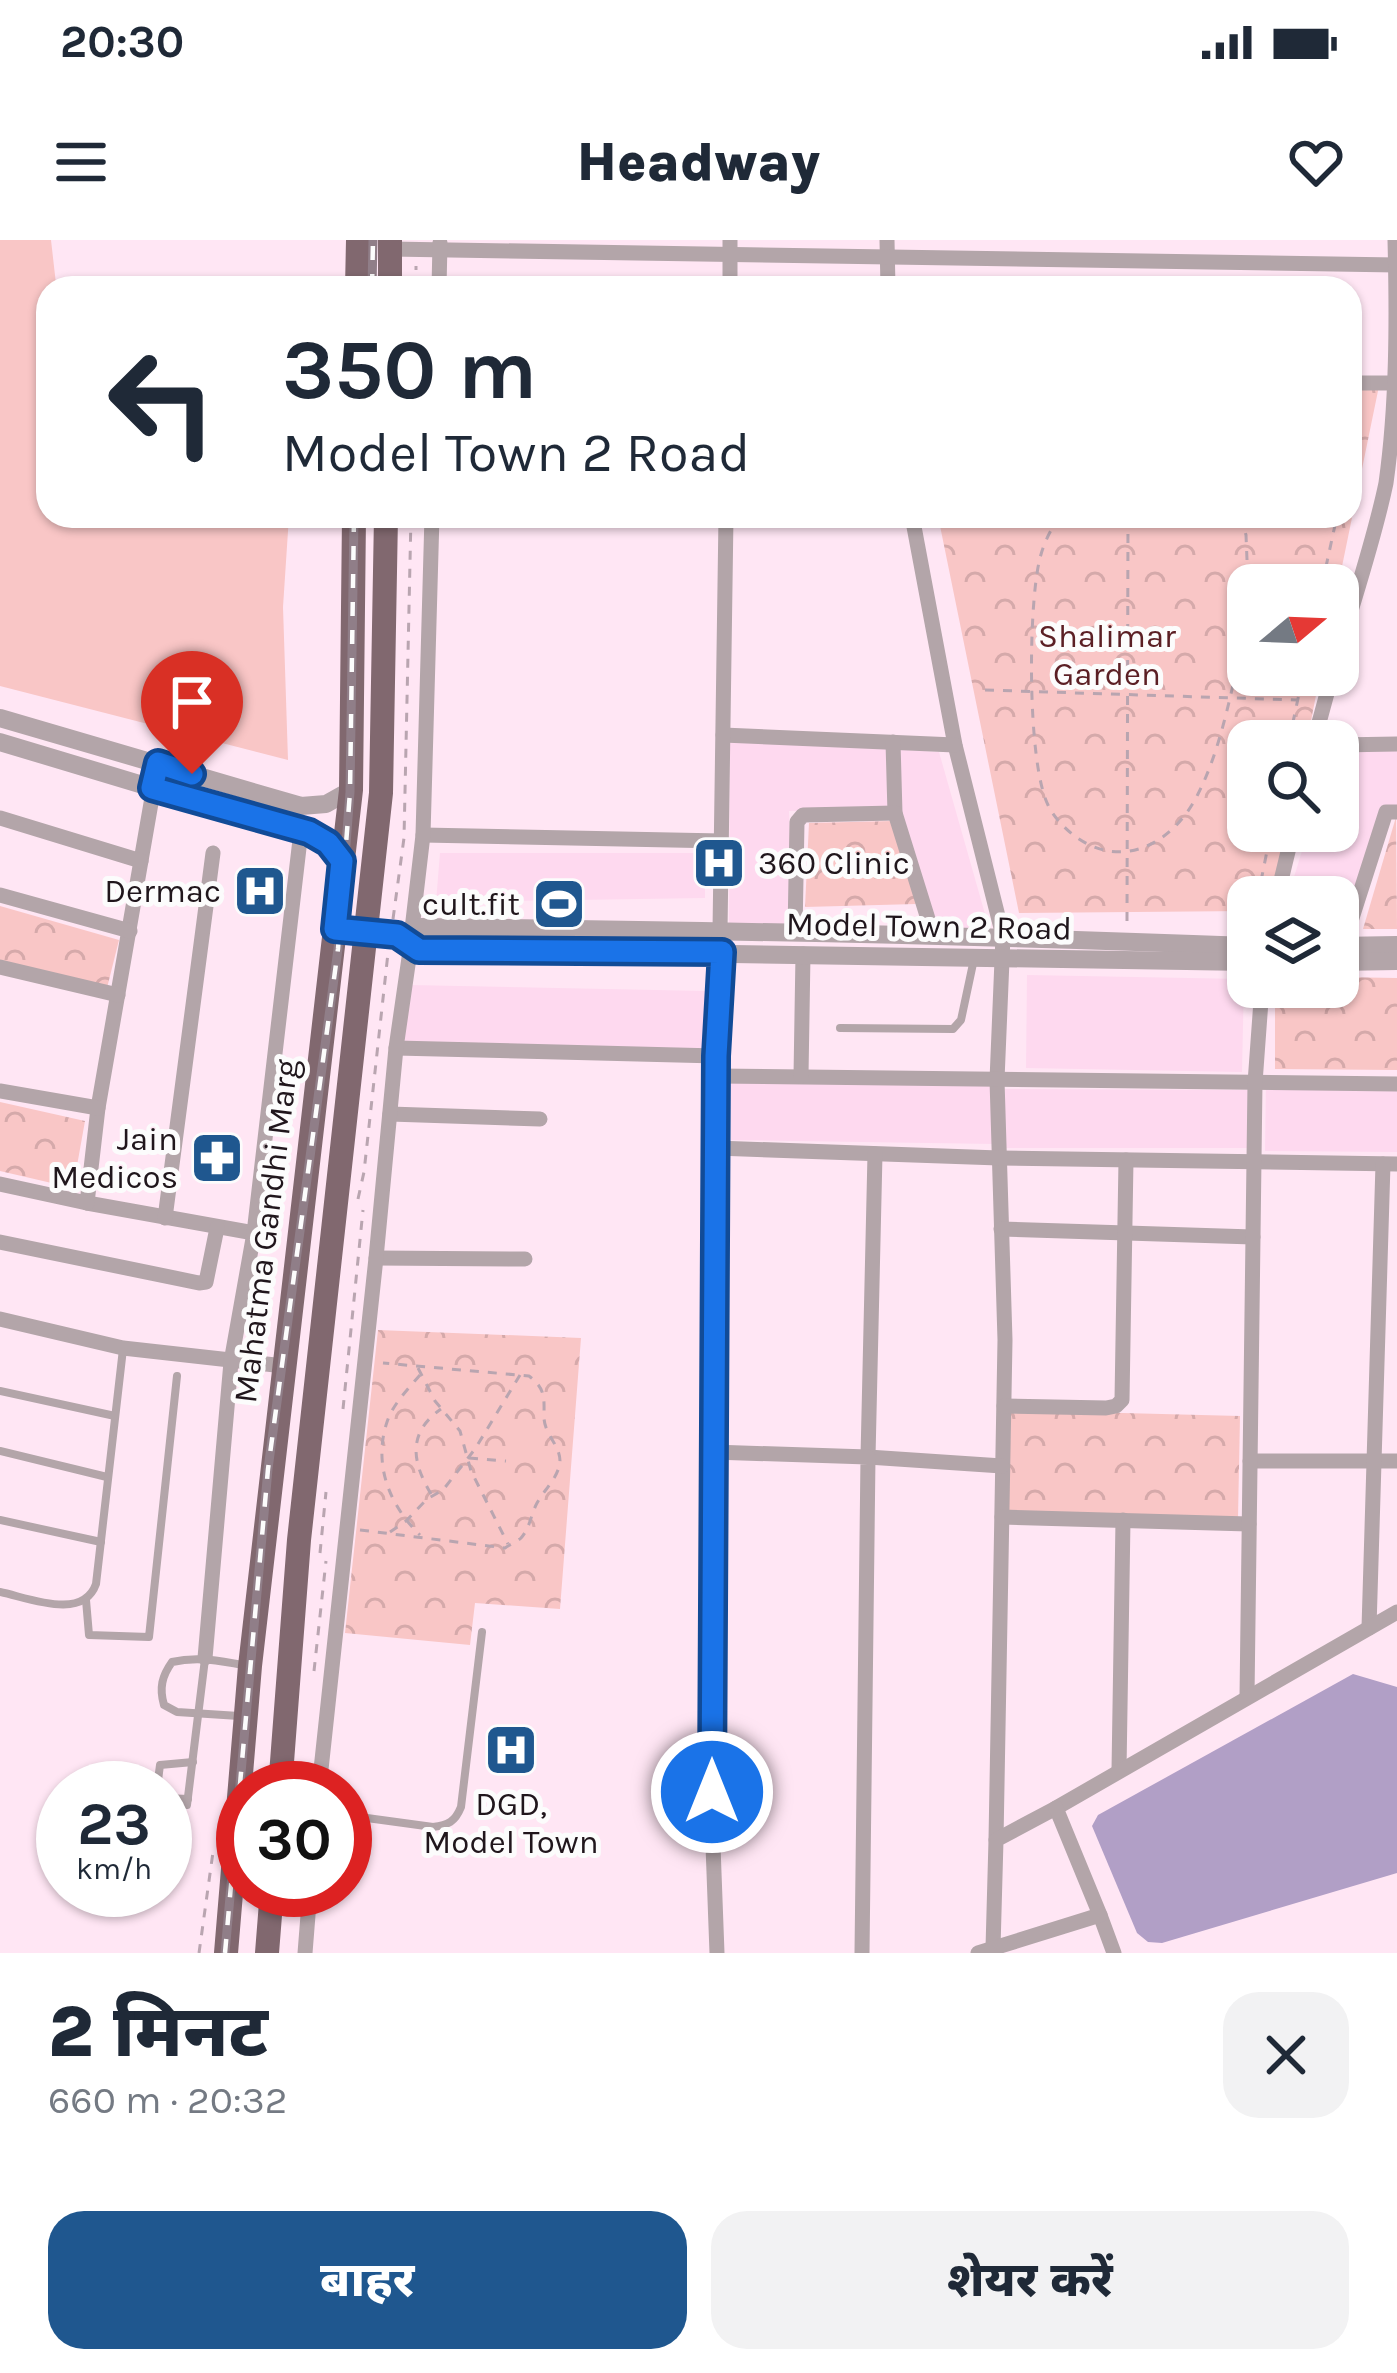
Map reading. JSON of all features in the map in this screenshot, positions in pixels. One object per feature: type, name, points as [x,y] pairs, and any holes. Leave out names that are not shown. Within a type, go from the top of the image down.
[{"type":"main road","points":[[357,276],[358,240]]},
{"type":"main road","points":[[390,244],[390,276]]},
{"type":"main road","name":"Mahatma Gandhi Marg","points":[[226,1953],[250,1666],[351,790],[354,528]]},
{"type":"main road","name":"Mahatma Gandhi Marg","points":[[282,1761],[299,1540],[395,935],[381,794],[386,528]]},
{"type":"main road","points":[[267,1953],[270,1917]]},
{"type":"street","points":[[1359,579],[1385,484],[1397,383],[1396,240]]},
{"type":"street","points":[[390,244],[887,248],[1397,265]]},
{"type":"street","points":[[439,276],[440,245]]},
{"type":"street","points":[[1362,383],[1397,383]]},
{"type":"street","points":[[322,1761],[390,1114],[395,935],[423,835],[432,528]]},
{"type":"street","points":[[720,930],[726,528]]},
{"type":"street","points":[[915,528],[955,745],[1004,936],[997,1080],[1004,1406],[996,1840],[986,1951],[1100,1915]]},
{"type":"street","points":[[0,718],[302,806],[326,804],[351,790]]},
{"type":"street","points":[[723,735],[955,745]]},
{"type":"street","points":[[0,742],[302,831],[328,843],[342,861]]},
{"type":"street","points":[[893,742],[895,813],[933,934]]},
{"type":"street","points":[[1359,745],[1397,744]]},
{"type":"street","points":[[87,1203],[98,1108],[158,763]]},
{"type":"street","points":[[1359,894],[1386,812],[1397,812]]},
{"type":"street","points":[[795,933],[797,822],[803,815],[895,813]]},
{"type":"street","points":[[0,818],[141,861]]},
{"type":"street","points":[[205,1658],[231,1362],[254,1233],[302,831]]},
{"type":"street","points":[[423,835],[722,841]]},
{"type":"street","points":[[165,1218],[214,853]]},
{"type":"street","points":[[0,895],[130,931]]},
{"type":"street","name":"Model Town 2 Road","points":[[395,935],[444,927],[720,930],[1227,945]]},
{"type":"street","points":[[335,929],[395,935]]},
{"type":"street","name":"Model Town 2 Road","points":[[395,935],[419,950],[1227,962]]},
{"type":"street","points":[[1359,949],[1397,946]]},
{"type":"street","points":[[717,1953],[712,1792],[713,1452],[716,1056],[722,952]]},
{"type":"street","points":[[801,1076],[803,954]]},
{"type":"street","points":[[1359,954],[1397,961]]},
{"type":"street","points":[[0,968],[118,995]]},
{"type":"street","points":[[1247,1697],[1254,1162],[1261,1008]]},
{"type":"street","points":[[395,1048],[716,1056]]},
{"type":"street","points":[[718,1076],[1397,1084]]},
{"type":"street","points":[[0,1091],[98,1108]]},
{"type":"street","points":[[390,1114],[539,1119]]},
{"type":"street","points":[[716,1148],[1390,1164],[1369,1628]]},
{"type":"street","points":[[862,1953],[875,1154]]},
{"type":"street","points":[[1004,1406],[1106,1408],[1122,1400],[1126,1160]]},
{"type":"street","points":[[0,1184],[254,1233]]},
{"type":"street","points":[[0,1242],[200,1283],[209,1274],[217,1228]]},
{"type":"street","points":[[1001,1229],[1253,1238]]},
{"type":"street","points":[[376,1258],[525,1259]]},
{"type":"street","points":[[0,1318],[123,1348],[284,1366]]},
{"type":"street","points":[[713,1452],[1002,1466]]},
{"type":"street","points":[[1250,1461],[1397,1461]]},
{"type":"street","points":[[1002,1517],[1249,1524]]},
{"type":"street","points":[[1119,1770],[1123,1520]]},
{"type":"street","points":[[996,1840],[1397,1612]]},
{"type":"street","points":[[1056,1808],[1114,1953]]},
{"type":"street","points":[[305,1953],[308,1917]]},
{"type":"lane","points":[[840,1028],[952,1029],[961,1019],[975,958]]},
{"type":"lane","points":[[0,1592],[67,1605],[92,1597],[123,1348]]},
{"type":"lane","points":[[86,1600],[89,1635],[149,1637],[177,1376]]},
{"type":"lane","points":[[0,1391],[115,1416]]},
{"type":"lane","points":[[0,1451],[107,1477]]},
{"type":"lane","points":[[0,1520],[101,1542]]},
{"type":"lane","points":[[372,1819],[433,1827],[457,1819],[482,1632]]},
{"type":"lane","points":[[192,1770],[205,1658]]},
{"type":"lane","points":[[246,1717],[177,1712],[164,1705],[160,1694],[172,1662],[205,1658],[250,1666]]},
{"type":"path","points":[[395,935],[404,838],[411,528]]},
{"type":"path","points":[[1052,528],[1040,556],[1034,594],[1032,692],[1039,776],[1048,806],[1070,833],[1096,850],[1127,854],[1146,847],[1182,821],[1210,767],[1228,698]]},
{"type":"path","points":[[1127,941],[1128,528]]},
{"type":"path","points":[[1244,528],[1247,564]]},
{"type":"path","points":[[1327,564],[1334,528]]},
{"type":"path","points":[[985,690],[1298,700]]},
{"type":"path","points":[[1294,720],[1299,696]]},
{"type":"path","points":[[348,1263],[356,1263]]},
{"type":"path","points":[[346,1529],[505,1548],[527,1528],[560,1461],[546,1432],[544,1393],[539,1383],[521,1373],[420,1371],[364,1360]]},
{"type":"path","points":[[420,1371],[460,1431],[467,1458],[508,1546]]},
{"type":"path","points":[[420,1371],[388,1420],[382,1452],[386,1483],[396,1508],[424,1538]]},
{"type":"path","points":[[388,1534],[443,1490],[521,1373]]},
{"type":"path","points":[[432,1496],[416,1460],[417,1442],[422,1425],[442,1409]]},
{"type":"path","points":[[467,1458],[506,1461]]},
{"type":"path","points":[[199,1953],[213,1851]]},
{"type":"shaded area","points":[[730,739],[939,752],[989,928],[933,928],[894,810],[789,811],[793,927],[729,923]]},
{"type":"shaded area","points":[[1397,749],[1397,812],[1382,812],[1359,920],[1359,876],[1294,876],[1302,852],[1359,852],[1359,750]]},
{"type":"shaded area","points":[[440,853],[705,853],[705,898],[436,902]]},
{"type":"shaded area","points":[[1027,975],[1227,979],[1227,1008],[1243,1008],[1242,1072],[1026,1068]]},
{"type":"shaded area","points":[[409,985],[705,991],[705,1051],[402,1044]]},
{"type":"shaded area","points":[[1266,1080],[1397,1081],[1397,1152],[1265,1151]]},
{"type":"shaded area","points":[[731,1081],[995,1085],[995,1144],[731,1140]]},
{"type":"shaded area","points":[[1005,1089],[1250,1090],[1250,1148],[1005,1148]]},
{"type":"shaded area","points":[[1353,1674],[1397,1687],[1397,1873],[1162,1943],[1148,1942],[1137,1933],[1092,1826],[1098,1815]]},
{"type":"green space","points":[[0,240],[51,240],[55,276],[36,276],[36,528],[288,528],[283,607],[288,760],[0,686]]},
{"type":"green space","name":"Shalimar Garden","points":[[1362,386],[1379,386],[1362,469]]},
{"type":"green space","name":"Shalimar Garden","points":[[940,528],[1350,528],[1343,564],[1227,564],[1227,696],[1316,696],[1311,720],[1227,720],[1227,852],[1284,852],[1279,876],[1227,876],[1227,911],[1019,913]]},
{"type":"green space","points":[[1396,817],[1397,929],[1363,929]]},
{"type":"green space","points":[[893,821],[916,904],[805,907],[809,823]]},
{"type":"green space","points":[[0,906],[119,940],[105,996],[0,972]]},
{"type":"green space","points":[[1359,977],[1397,978],[1397,1070],[1275,1069],[1275,1008],[1359,1008]]},
{"type":"green space","points":[[0,1102],[85,1121],[73,1188],[0,1171]]},
{"type":"green space","points":[[378,1330],[581,1338],[560,1609],[475,1603],[470,1645],[345,1633]]},
{"type":"green space","points":[[1011,1410],[1240,1416],[1238,1518],[1008,1511]]},
{"type":"railway","points":[[372,276],[373,240]]},
{"type":"railway","points":[[225,1953],[268,1469],[338,949],[350,792],[354,528]]},
{"type":"place","name":"360 Clinic","points":[[719,863]]},
{"type":"place","name":"Dermac","points":[[260,891]]},
{"type":"place","name":"cult.fit","points":[[559,904]]},
{"type":"place","name":"Jain Medicos","points":[[217,1158]]},
{"type":"place","name":"DGD, Model Town","points":[[511,1750]]},
{"type":"route","points":[[192,774],[158,763],[152,788],[309,832],[328,843],[342,861],[335,929],[397,935],[419,950],[722,952],[716,1056],[712,1792]]}]
